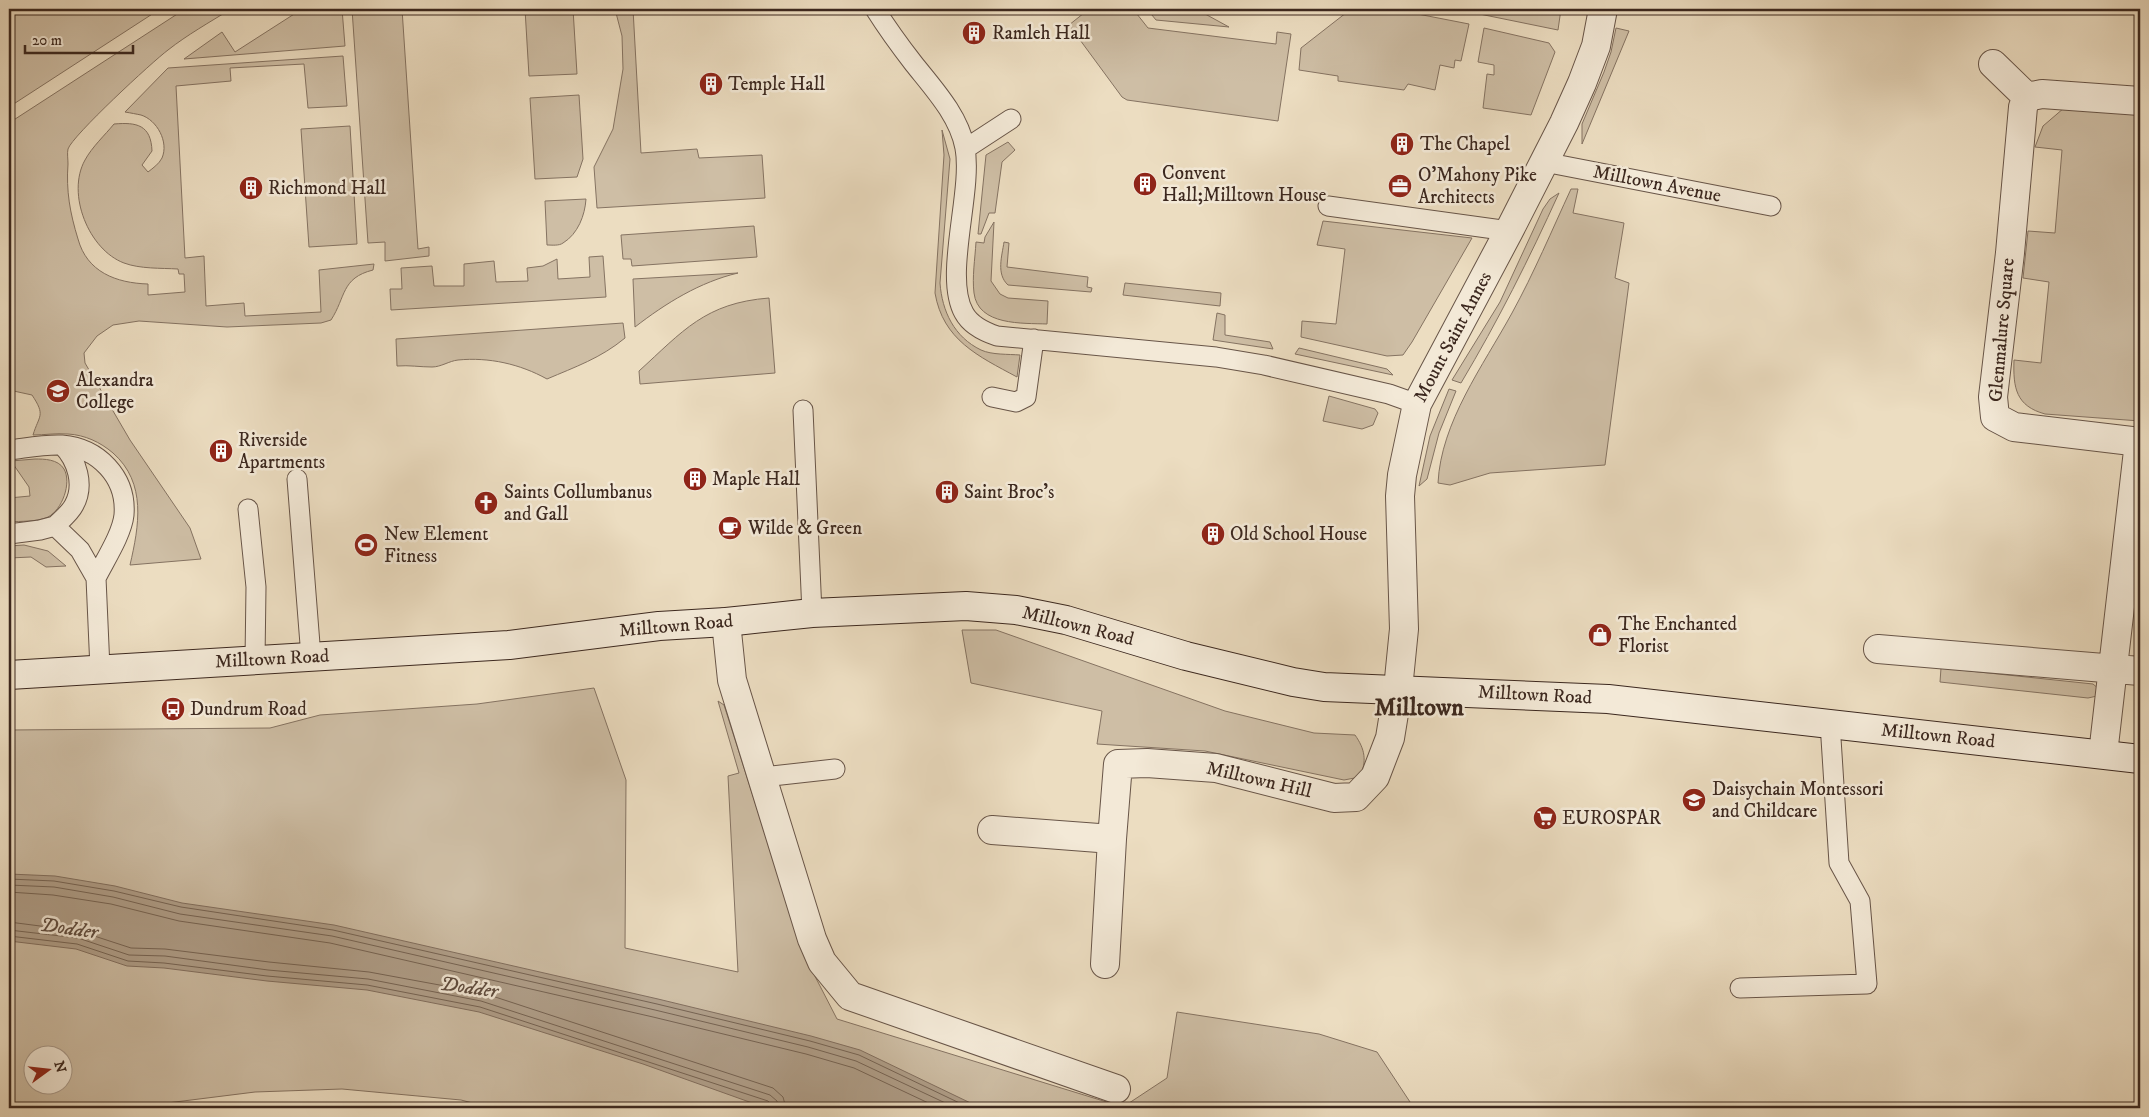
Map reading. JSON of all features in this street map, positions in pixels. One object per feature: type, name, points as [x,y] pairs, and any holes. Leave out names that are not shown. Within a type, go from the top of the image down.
[{"type":"street","name":"Mount Saint Annes","points":[[1398,689],[1404,629],[1400,496],[1402,474],[1416,404],[1509,230],[1582,83],[1596,46],[1603,9]]},
{"type":"street","points":[[1992,64],[2027,97],[2042,94],[2140,101]]},
{"type":"street","name":"Glenmalure Square","points":[[2027,97],[2023,107],[2010,253],[1993,397],[1995,417],[2014,427],[2140,442],[2103,754]]},
{"type":"street","name":"Milltown Road","points":[[9,675],[509,645],[659,626],[726,622],[812,613],[966,606],[1016,610],[1066,620],[1186,656],[1293,682],[1324,687],[1608,699],[2140,759]]},
{"type":"street","points":[[726,622],[732,680],[812,939],[822,962],[850,996],[1116,1088]]},
{"type":"street","points":[[1878,649],[2140,671]]},
{"type":"street","name":"Milltown Hill","points":[[1105,964],[1118,764],[1146,763],[1216,768],[1334,798],[1356,796],[1375,777],[1390,738],[1398,689]]},
{"type":"street","points":[[992,830],[1112,839]]},
{"type":"lane","points":[[875,9],[895,39],[940,97],[959,127],[965,149],[966,170],[958,257],[958,300],[964,314],[974,325],[997,336],[1235,360],[1389,394],[1416,404]]},
{"type":"lane","points":[[965,149],[1011,120]]},
{"type":"lane","name":"Milltown Avenue","points":[[1544,162],[1771,206]]},
{"type":"lane","points":[[1328,206],[1509,230]]},
{"type":"lane","points":[[992,397],[1016,402],[1026,397],[1034,339]]},
{"type":"lane","points":[[803,410],[812,613]]},
{"type":"lane","points":[[9,450],[62,446],[94,454],[103,461],[118,482],[122,495],[124,516],[111,549],[96,578]]},
{"type":"lane","points":[[9,534],[55,526],[74,505],[78,493],[75,463],[71,454],[62,446]]},
{"type":"lane","points":[[297,479],[311,657]]},
{"type":"lane","points":[[248,509],[256,587],[255,660]]},
{"type":"lane","points":[[55,526],[80,550],[96,578],[100,669]]},
{"type":"lane","points":[[1740,988],[1867,984],[1860,901],[1838,863],[1830,724]]},
{"type":"lane","points":[[763,777],[835,769]]},
{"type":"shaded area","points":[[9,9],[160,9],[9,107]]},
{"type":"shaded area","points":[[185,9],[231,9],[183,39],[159,57],[97,115],[68,149],[68,193],[71,211],[78,239],[88,260],[104,274],[114,278],[148,284],[148,295],[185,292],[184,274],[179,274],[178,269],[130,265],[111,256],[100,246],[91,234],[84,219],[78,189],[80,174],[85,160],[114,124],[136,125],[146,131],[151,142],[152,151],[142,165],[148,172],[161,160],[164,145],[157,127],[141,115],[125,112],[168,68],[343,56],[347,106],[308,108],[304,64],[230,68],[231,81],[176,86],[185,258],[204,256],[206,306],[244,303],[245,316],[321,312],[319,270],[374,264],[373,270],[355,278],[350,283],[331,320],[321,323],[227,327],[139,321],[113,325],[97,336],[84,353],[85,363],[130,440],[190,528],[201,559],[130,565],[136,535],[138,506],[136,491],[124,465],[108,449],[98,442],[86,438],[64,434],[33,435],[40,415],[39,407],[32,395],[9,390],[9,123]]},
{"type":"shaded area","points":[[302,9],[342,9],[345,46],[184,59],[222,32],[235,52]]},
{"type":"shaded area","points":[[352,9],[402,9],[418,249],[429,247],[429,256],[385,261],[385,242],[368,243]]},
{"type":"shaded area","points":[[525,9],[573,9],[577,74],[529,76]]},
{"type":"shaded area","points":[[615,9],[633,9],[641,153],[697,149],[699,158],[762,155],[765,198],[597,208],[594,167],[613,129],[623,69],[622,36]]},
{"type":"shaded area","points":[[1089,9],[1133,9],[1148,28],[1276,44],[1277,32],[1291,34],[1278,121],[1127,100],[1122,97],[1069,25]]},
{"type":"shaded area","points":[[1147,9],[1196,9],[1229,27],[1156,20]]},
{"type":"shaded area","points":[[1351,9],[1392,9],[1469,24],[1461,61],[1455,60],[1454,68],[1440,65],[1435,90],[1408,84],[1404,90],[1338,81],[1338,76],[1299,70],[1301,48]]},
{"type":"shaded area","points":[[1455,9],[1561,9],[1558,30]]},
{"type":"shaded area","points":[[1484,28],[1549,43],[1555,52],[1531,115],[1483,108],[1487,74],[1494,75],[1494,65],[1478,62]]},
{"type":"shaded area","points":[[1616,28],[1629,31],[1582,144],[1582,124],[1604,72]]},
{"type":"shaded area","points":[[579,95],[583,159],[577,177],[535,179],[530,98]]},
{"type":"shaded area","points":[[2064,108],[2140,113],[2140,421],[2045,414],[2035,411],[2022,401],[2014,379],[2014,360],[2041,363],[2049,282],[2023,278],[2028,231],[2055,233],[2062,150],[2035,147],[2043,126]]},
{"type":"shaded area","points":[[350,126],[357,244],[309,247],[301,129]]},
{"type":"shaded area","points":[[942,130],[950,159],[940,283],[943,303],[951,322],[963,338],[972,345],[990,353],[1020,355],[1017,377],[989,362],[964,345],[954,335],[939,309],[935,293],[944,155]]},
{"type":"shaded area","points":[[1008,142],[1015,150],[1002,162],[995,213],[989,213],[981,234],[978,234],[986,155]]},
{"type":"shaded area","points":[[1571,189],[1578,189],[1573,213],[1624,223],[1615,278],[1629,283],[1605,465],[1490,473],[1450,485],[1438,483],[1441,460],[1455,416],[1520,298]]},
{"type":"shaded area","points":[[1559,193],[1513,290],[1475,360],[1461,383],[1452,380],[1500,302],[1543,209],[1550,199]]},
{"type":"shaded area","points":[[586,199],[582,218],[573,235],[561,244],[547,245],[545,201]]},
{"type":"shaded area","points":[[1323,221],[1472,238],[1403,355],[1387,356],[1301,337],[1302,321],[1336,324],[1345,249],[1317,245]]},
{"type":"shaded area","points":[[994,222],[991,281],[1000,294],[1008,298],[1048,301],[1047,324],[1003,320],[984,312],[977,304],[973,281],[976,242],[984,243],[985,237]]},
{"type":"shaded area","points":[[754,226],[757,257],[632,266],[631,259],[623,259],[621,235]]},
{"type":"shaded area","points":[[1004,242],[1009,243],[1007,267],[1088,277],[1087,287],[1092,288],[1091,292],[1008,285],[1004,281],[1001,270]]},
{"type":"shaded area","points":[[603,256],[606,297],[391,310],[390,289],[402,289],[401,268],[432,266],[434,286],[464,286],[464,264],[494,261],[496,282],[528,281],[527,268],[543,266],[557,259],[558,279],[590,277],[589,257]]},
{"type":"shaded area","points":[[738,273],[710,282],[684,294],[635,327],[633,279]]},
{"type":"shaded area","points":[[1125,283],[1221,293],[1220,306],[1123,295]]},
{"type":"shaded area","points":[[769,298],[775,373],[640,384],[639,371],[696,321],[728,306]]},
{"type":"shaded area","points":[[1217,313],[1225,315],[1225,335],[1270,342],[1273,349],[1213,340]]},
{"type":"shaded area","points":[[623,323],[625,338],[616,345],[588,362],[547,379],[526,369],[504,363],[470,359],[432,367],[397,366],[396,339]]},
{"type":"shaded area","points":[[1299,348],[1387,369],[1393,375],[1295,354]]},
{"type":"shaded area","points":[[1449,389],[1456,391],[1439,433],[1427,479],[1419,486],[1430,436]]},
{"type":"shaded area","points":[[1329,396],[1375,409],[1378,413],[1373,425],[1362,429],[1323,421]]},
{"type":"shaded area","points":[[51,460],[58,463],[64,469],[67,481],[64,496],[58,509],[44,519],[9,522],[9,498],[30,496],[29,487],[11,461]]},
{"type":"shaded area","points":[[24,545],[48,551],[66,566],[46,567],[31,557],[9,558],[9,546]]},
{"type":"shaded area","points":[[962,630],[996,630],[1225,711],[1314,733],[1355,735],[1363,750],[1364,766],[1360,777],[1344,780],[1205,751],[1097,744],[1102,711],[971,683]]},
{"type":"shaded area","points":[[1941,668],[2093,684],[2099,689],[2097,696],[2088,698],[1940,682]]},
{"type":"shaded area","points":[[594,688],[626,780],[625,948],[738,972],[728,776],[739,773],[718,701],[724,705],[803,953],[837,1019],[1123,1107],[1167,1078],[1177,1012],[1319,1034],[1377,1052],[1414,1108],[492,1108],[461,1100],[342,1089],[255,1092],[127,1108],[9,1108],[9,730],[270,728],[320,715],[477,704]]},
{"type":"water","name":"Dodder","points":[[9,874],[55,876],[115,886],[182,903],[334,925],[658,999],[811,1036],[860,1050],[981,1108],[778,1108],[755,1104],[643,1064],[479,1012],[367,990],[267,981],[164,968],[127,966],[76,949],[9,941]]},
{"type":"place","name":"Ramleh Hall","points":[[974,33]]},
{"type":"place","name":"Temple Hall","points":[[711,84]]},
{"type":"place","name":"The Chapel","points":[[1402,144]]},
{"type":"place","name":"Convent Hall;Milltown House","points":[[1145,184]]},
{"type":"place","name":"O'Mahony Pike Architects","points":[[1400,186]]},
{"type":"place","name":"Richmond Hall","points":[[251,188]]},
{"type":"place","name":"Alexandra College","points":[[58,391]]},
{"type":"place","name":"Riverside Apartments","points":[[221,451]]},
{"type":"place","name":"Maple Hall","points":[[695,479]]},
{"type":"place","name":"Saint Broc's","points":[[947,492]]},
{"type":"place","name":"Saints Collumbanus and Gall","points":[[486,503]]},
{"type":"place","name":"Wilde & Green","points":[[730,528]]},
{"type":"place","name":"Old School House","points":[[1213,534]]},
{"type":"place","name":"New Element Fitness","points":[[366,545]]},
{"type":"place","name":"The Enchanted Florist","points":[[1600,635]]},
{"type":"place","name":"Dundrum Road","points":[[173,709]]},
{"type":"place","name":"Daisychain Montessori and Childcare","points":[[1694,800]]},
{"type":"place","name":"EUROSPAR","points":[[1545,818]]},
{"type":"district","name":"Milltown","points":[[1419,708]]}]
